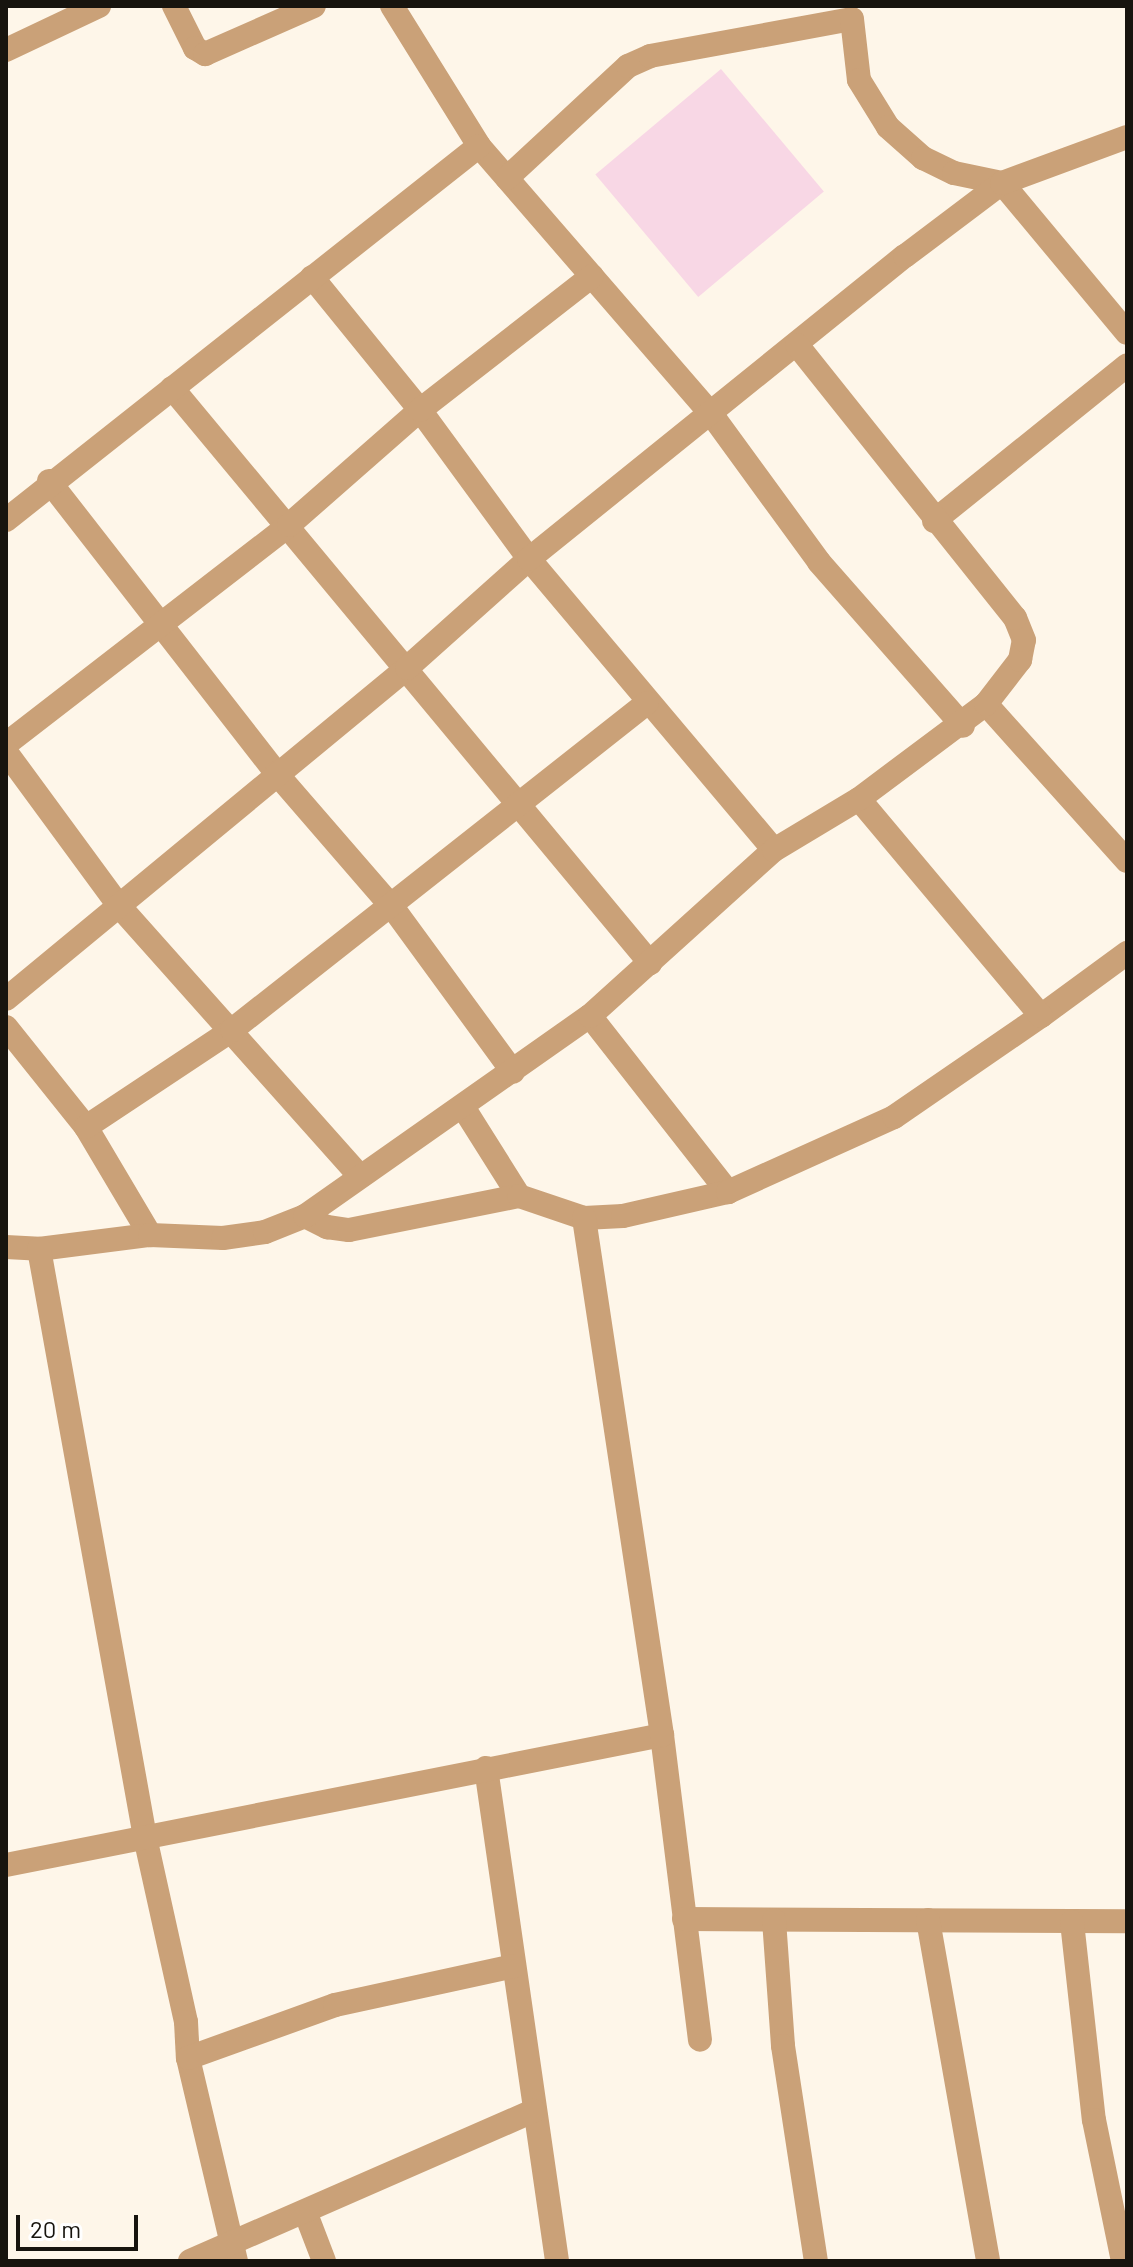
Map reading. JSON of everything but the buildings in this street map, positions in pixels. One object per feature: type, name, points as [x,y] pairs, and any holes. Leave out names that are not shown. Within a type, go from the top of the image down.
[{"type":"street","points":[[6,50],[99,6]]},
{"type":"street","points":[[174,6],[195,48],[205,54],[314,6]]},
{"type":"street","points":[[392,6],[479,146],[712,415],[819,562],[963,726]]},
{"type":"street","points":[[507,178],[639,61],[683,48],[852,19],[859,80],[888,127],[923,158],[954,173],[1002,183],[1127,333]]},
{"type":"street","points":[[6,999],[120,907],[276,773],[407,668],[529,559],[1002,183],[1127,137]]},
{"type":"street","points":[[6,520],[49,481],[479,146]]},
{"type":"street","points":[[6,744],[159,621],[289,525],[420,410],[592,276]]},
{"type":"street","points":[[312,277],[420,410],[529,559],[647,703],[774,850]]},
{"type":"street","points":[[6,1247],[39,1249],[150,1235],[223,1238],[265,1232],[305,1216],[590,1016],[774,850],[859,799],[963,726],[986,704],[1020,660],[1024,640],[1015,618],[934,521],[797,345]]},
{"type":"street","points":[[934,521],[1127,365]]},
{"type":"street","points":[[172,388],[407,668],[515,806],[650,963]]},
{"type":"street","points":[[49,481],[276,773],[393,908],[513,1072]]},
{"type":"street","points":[[86,1127],[232,1030],[393,908],[515,806],[647,703]]},
{"type":"street","points":[[986,704],[1127,861]]},
{"type":"street","points":[[6,752],[120,907],[360,1176]]},
{"type":"street","points":[[859,799],[1041,1016]]},
{"type":"street","points":[[305,1216],[327,1227],[349,1230],[493,1197],[519,1196],[584,1218],[623,1216],[728,1192],[894,1117],[1127,953]]},
{"type":"street","points":[[590,1016],[728,1192]]},
{"type":"street","points":[[6,1027],[86,1127],[150,1235]]},
{"type":"street","points":[[463,1107],[519,1196]]},
{"type":"street","points":[[584,1218],[662,1735],[700,2040]]},
{"type":"street","points":[[39,1249],[145,1837],[186,2022],[188,2058],[234,2252]]},
{"type":"street","points":[[6,1865],[662,1735]]},
{"type":"street","points":[[486,1768],[557,2261]]},
{"type":"street","points":[[684,1919],[1127,1921]]},
{"type":"street","points":[[774,1920],[783,2046],[816,2261]]},
{"type":"street","points":[[928,1920],[988,2261]]},
{"type":"street","points":[[1072,1922],[1094,2120],[1123,2261]]},
{"type":"street","points":[[188,2058],[335,2005],[514,1966]]},
{"type":"street","points":[[190,2261],[234,2252],[306,2214],[534,2111]]},
{"type":"street","points":[[306,2214],[324,2261]]}]
